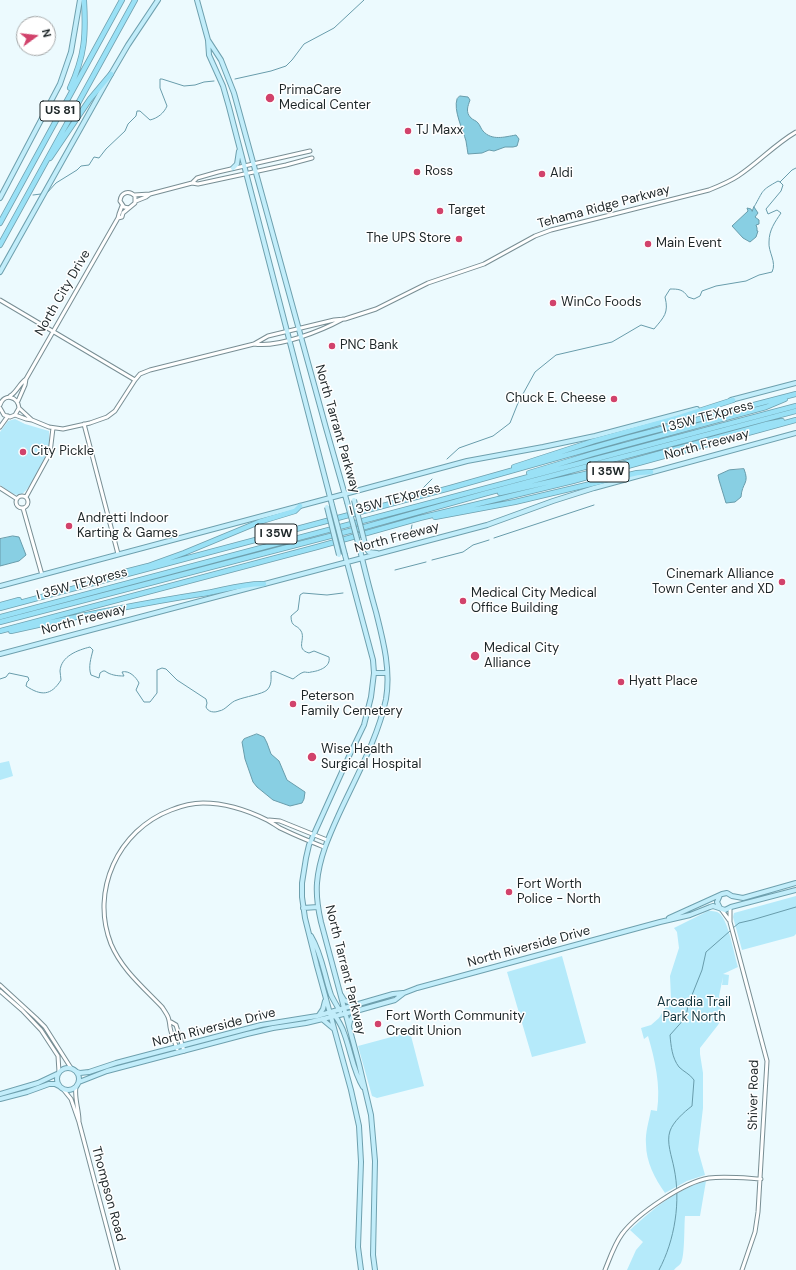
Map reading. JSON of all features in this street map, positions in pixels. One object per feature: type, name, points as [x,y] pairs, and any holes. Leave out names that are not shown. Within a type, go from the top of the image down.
[{"type":"highway","points":[[57,116],[80,62],[85,34],[84,0]]},
{"type":"highway","name":"US 81","points":[[0,223],[57,116],[122,0]]},
{"type":"highway","name":"US 81","points":[[0,245],[38,174],[136,0]]},
{"type":"highway","points":[[38,174],[60,145],[90,100],[111,74]]},
{"type":"highway","points":[[475,490],[480,486],[766,407],[796,395]]},
{"type":"highway","name":"North Freeway","points":[[0,608],[450,488],[627,438],[796,395]]},
{"type":"highway","points":[[450,488],[459,482],[508,470],[594,441],[677,418],[733,400]]},
{"type":"highway","name":"I 35W TEXpress","points":[[0,617],[796,406]]},
{"type":"highway","name":"I 35W TEXpress","points":[[0,622],[361,528],[486,493],[796,411]]},
{"type":"highway","points":[[486,493],[492,494],[585,474],[767,424],[796,420]]},
{"type":"highway","name":"North Freeway","points":[[0,633],[420,518],[573,481],[796,420]]},
{"type":"highway","points":[[420,518],[428,519],[515,502],[620,476],[652,472]]},
{"type":"highway","points":[[102,582],[109,576],[148,566],[259,522],[295,510],[300,506]]},
{"type":"highway","points":[[0,633],[135,605],[256,584],[264,584]]},
{"type":"highway","points":[[0,604],[66,588],[73,589]]},
{"type":"main road","points":[[0,198],[60,84],[71,52],[80,0]]},
{"type":"main road","points":[[0,272],[111,74],[158,0]]},
{"type":"main road","name":"North Tarrant Parkway","points":[[197,0],[208,40],[209,55],[223,86],[240,149],[373,660],[374,673],[371,697],[364,725],[311,841],[303,870],[302,883],[303,908],[325,997],[332,1014],[334,1030],[351,1090],[359,1126],[361,1162],[358,1247],[360,1270]]},
{"type":"main road","name":"North Tarrant Parkway","points":[[208,40],[221,60],[234,93],[345,494],[386,655],[386,697],[380,722],[324,847],[320,861],[317,883],[318,906],[321,922],[339,993],[342,1011],[349,1028],[371,1115],[375,1161],[373,1255],[375,1270]]},
{"type":"main road","points":[[233,168],[236,164],[240,149]]},
{"type":"main road","points":[[0,586],[321,500],[356,492],[467,461],[596,436],[796,383]]},
{"type":"main road","name":"North Freeway","points":[[0,654],[487,525],[594,488],[796,433]]},
{"type":"main road","points":[[356,492],[354,500],[366,548],[369,552],[381,554]]},
{"type":"main road","points":[[321,500],[327,507],[340,560],[338,564]]},
{"type":"main road","points":[[374,673],[387,673]]},
{"type":"main road","points":[[796,883],[743,898],[732,896],[727,893],[720,895],[717,902],[721,908],[727,910],[796,890]]},
{"type":"main road","name":"North Riverside Drive","points":[[660,922],[720,895]]},
{"type":"main road","points":[[731,908],[734,903],[732,896]]},
{"type":"main road","points":[[303,908],[318,906]]},
{"type":"main road","name":"North Riverside Drive","points":[[342,1011],[356,1010],[395,1000],[404,993],[416,988],[690,915],[710,907],[721,908]]},
{"type":"main road","points":[[309,932],[324,966],[332,995],[342,1011]]},
{"type":"main road","points":[[339,993],[344,1000],[355,1005]]},
{"type":"main road","name":"North Riverside Drive","points":[[77,1072],[89,1072],[111,1064],[269,1023],[332,1014],[355,1005],[393,994],[404,993]]},
{"type":"main road","points":[[317,1016],[324,1008],[325,997]]},
{"type":"main road","points":[[349,1028],[350,1021],[356,1010]]},
{"type":"main road","points":[[332,1014],[344,1031],[358,1080],[366,1092]]},
{"type":"main road","name":"North Riverside Drive","points":[[79,1082],[108,1071],[265,1030],[322,1019],[332,1014]]},
{"type":"main road","points":[[322,1019],[334,1030]]},
{"type":"main road","points":[[0,1094],[32,1085],[58,1073],[63,1068],[71,1068],[77,1072],[79,1077],[79,1082],[76,1087],[70,1090],[49,1084],[27,1092],[0,1099]]},
{"type":"main road","points":[[58,1073],[56,1081],[61,1088]]},
{"type":"street","name":"Tehama Ridge Parkway","points":[[15,415],[49,427],[63,429],[107,417],[115,411],[140,374],[150,370],[254,344],[268,344],[290,340],[318,332],[345,319],[376,309],[437,279],[484,264],[535,236],[551,230],[709,190],[738,176],[796,132]]},
{"type":"street","points":[[192,183],[197,178],[233,168],[310,151]]},
{"type":"street","points":[[150,194],[136,201],[134,206],[129,208],[122,206],[120,201],[123,194],[128,192],[134,195],[150,194],[192,183],[198,184],[312,158]]},
{"type":"street","points":[[134,195],[136,201]]},
{"type":"street","name":"North City Drive","points":[[18,401],[26,379],[118,218],[122,206]]},
{"type":"street","name":"North City Drive","points":[[118,218],[122,217],[123,213],[129,208]]},
{"type":"street","points":[[0,300],[135,380]]},
{"type":"street","name":"Tehama Ridge Parkway","points":[[254,344],[268,336],[334,320],[345,319]]},
{"type":"street","name":"North City Drive","points":[[9,397],[14,394],[20,383],[26,379]]},
{"type":"street","points":[[0,404],[2,398],[9,397],[18,401],[19,408],[15,415],[8,416],[2,413],[0,408]]},
{"type":"street","name":"Tehama Ridge Parkway","points":[[19,408],[32,420]]},
{"type":"street","points":[[0,417],[2,413]]},
{"type":"street","points":[[0,427],[8,416]]},
{"type":"street","points":[[84,424],[118,554]]},
{"type":"street","points":[[23,508],[28,504],[26,497],[50,453],[53,428]]},
{"type":"street","points":[[0,488],[18,499]]},
{"type":"street","points":[[18,499],[22,496],[26,497]]},
{"type":"street","points":[[18,499],[17,504],[23,508],[42,574]]},
{"type":"street","points":[[184,1051],[176,1025],[171,1022],[162,1007],[124,966],[116,954],[108,935],[104,915],[106,885],[115,860],[125,844],[142,826],[158,815],[182,806],[203,803],[226,805],[244,810],[324,847]]},
{"type":"street","points":[[267,820],[280,821],[327,840]]},
{"type":"street","name":"Shiver Road","points":[[721,908],[730,922],[766,1061],[761,1179],[758,1212],[755,1232],[742,1270]]},
{"type":"street","name":"Shiver Road","points":[[730,922],[731,908]]},
{"type":"street","points":[[0,985],[25,1006],[44,1027],[71,1068]]},
{"type":"street","points":[[0,991],[25,1013],[41,1030],[58,1056],[58,1073]]},
{"type":"street","points":[[171,1022],[170,1028],[178,1053]]},
{"type":"street","points":[[41,1030],[44,1027]]},
{"type":"street","name":"Thompson Road","points":[[76,1087],[75,1094],[79,1110],[79,1122]]},
{"type":"street","name":"Thompson Road","points":[[61,1088],[71,1099],[79,1122],[118,1270]]},
{"type":"street","points":[[605,1270],[613,1249],[623,1233],[636,1220],[686,1185],[707,1178],[719,1177],[761,1179]]},
{"type":"green space","name":"City Pickle","points":[[15,419],[25,424],[49,431],[49,447],[37,474],[24,493],[20,495],[12,493],[0,485],[0,432],[8,421]]},
{"type":"green space","points":[[9,761],[13,776],[0,780],[0,763]]},
{"type":"green space","points":[[796,896],[796,934],[794,936],[742,950],[733,917],[734,913]]},
{"type":"green space","name":"Arcadia Trail Park North","points":[[708,911],[718,912],[723,918],[729,931],[738,967],[723,974],[729,975],[728,985],[722,985],[723,977],[719,996],[723,1015],[718,1025],[700,1048],[703,1073],[703,1108],[698,1150],[705,1175],[687,1181],[665,1193],[652,1170],[646,1151],[647,1127],[651,1110],[657,1111],[658,1083],[651,1045],[648,1036],[644,1039],[641,1028],[651,1025],[659,1018],[671,998],[670,976],[679,948],[677,932],[674,928]]},
{"type":"green space","points":[[562,956],[586,1043],[532,1057],[507,972]]},
{"type":"green space","points":[[410,1032],[424,1086],[377,1098],[372,1096],[358,1046]]},
{"type":"green space","points":[[706,1181],[700,1216],[685,1216],[683,1254],[681,1263],[674,1270],[627,1270],[636,1250],[643,1242],[630,1230],[665,1201],[685,1189]]},
{"type":"shaded area","points":[[460,96],[468,97],[470,100],[468,114],[477,122],[482,130],[490,136],[498,138],[516,135],[519,139],[517,146],[505,147],[494,151],[489,150],[482,153],[468,154],[466,141],[456,109],[457,99]]},
{"type":"shaded area","points":[[754,207],[758,213],[755,217],[759,220],[759,224],[756,225],[758,231],[756,237],[750,242],[743,238],[732,226],[748,211],[747,208],[751,209],[752,211]]},
{"type":"shaded area","points":[[744,469],[746,480],[741,497],[735,502],[726,503],[718,475],[729,470]]},
{"type":"shaded area","points":[[13,536],[19,537],[26,555],[19,561],[0,566],[0,539]]},
{"type":"shaded area","points":[[257,734],[264,737],[271,754],[279,761],[287,780],[305,792],[302,803],[290,806],[273,800],[253,782],[245,759],[242,742],[244,739]]},
{"type":"waterway","points":[[235,79],[286,66],[304,44],[334,28],[364,0]]},
{"type":"waterway","points":[[46,194],[56,183],[81,166],[89,165],[94,157],[99,158],[106,149],[125,131],[128,124],[136,116],[137,111],[140,111],[150,120],[158,117],[166,109],[167,106],[160,88],[160,79],[184,86],[214,81]]},
{"type":"waterway","points":[[754,207],[765,189],[778,181],[780,182],[796,168]]},
{"type":"waterway","points":[[447,459],[459,448],[493,436],[510,423],[518,403],[535,372],[556,355],[612,342],[641,325],[654,329],[665,314],[665,297],[670,289],[680,290],[688,297],[694,299],[700,296],[702,291],[716,286],[746,281],[759,275],[772,272],[774,264],[769,246],[769,238],[773,226],[781,213],[777,210],[768,214],[766,209],[781,191],[783,185],[780,182]]},
{"type":"waterway","points":[[33,195],[41,194]]},
{"type":"waterway","points":[[421,490],[432,479]]},
{"type":"waterway","points":[[494,538],[594,505]]},
{"type":"waterway","points":[[407,537],[412,525]]},
{"type":"waterway","points":[[432,560],[463,552],[473,545],[489,540]]},
{"type":"waterway","points":[[395,570],[426,562]]},
{"type":"waterway","points":[[0,679],[6,677],[9,673],[28,677],[29,680],[26,686],[36,692],[49,692],[61,680],[60,671],[63,661],[71,654],[90,647],[93,650],[90,666],[91,675],[99,678],[100,673],[103,671],[119,676],[124,676],[122,672],[130,673],[139,683],[136,690],[144,702],[150,702],[157,693],[157,670],[162,668],[166,669],[177,680],[206,699],[206,707],[208,710],[211,712],[217,712],[235,701],[262,693],[267,690],[270,684],[271,672],[274,671],[293,679],[304,672],[317,671],[324,668],[328,663],[329,657],[314,651],[309,653],[303,649],[301,631],[293,624],[291,616],[298,610],[300,595],[303,593],[327,595],[343,593]]},
{"type":"waterway","points":[[733,928],[739,923],[796,907]]},
{"type":"waterway","points":[[659,1270],[665,1258],[673,1233],[677,1207],[676,1181],[669,1145],[669,1135],[671,1128],[676,1121],[692,1106],[694,1080],[679,1067],[675,1060],[672,1052],[670,1035],[686,1017],[688,1005],[702,970],[706,952],[730,931]]},
{"type":"place","name":"PrimaCare Medical Center","points":[[270,98]]},
{"type":"place","name":"TJ Maxx","points":[[408,131]]},
{"type":"place","name":"Ross","points":[[417,172]]},
{"type":"place","name":"Aldi","points":[[542,174]]},
{"type":"place","name":"Target","points":[[440,211]]},
{"type":"place","name":"The UPS Store","points":[[459,239]]},
{"type":"place","name":"Main Event","points":[[648,244]]},
{"type":"place","name":"WinCo Foods","points":[[553,303]]},
{"type":"place","name":"PNC Bank","points":[[332,346]]},
{"type":"place","name":"Chuck E. Cheese","points":[[614,399]]},
{"type":"place","name":"City Pickle","points":[[23,452]]},
{"type":"place","name":"Andretti Indoor Karting & Games","points":[[69,526]]},
{"type":"place","name":"Cinemark Alliance Town Center and XD","points":[[782,582]]},
{"type":"place","name":"Medical City Medical Office Building","points":[[463,601]]},
{"type":"place","name":"Medical City Alliance","points":[[475,656]]},
{"type":"place","name":"Hyatt Place","points":[[621,682]]},
{"type":"place","name":"Peterson Family Cemetery","points":[[293,704]]},
{"type":"place","name":"Wise Health Surgical Hospital","points":[[312,757]]},
{"type":"place","name":"Fort Worth Police - North","points":[[509,892]]},
{"type":"place","name":"Fort Worth Community Credit Union","points":[[378,1024]]}]
